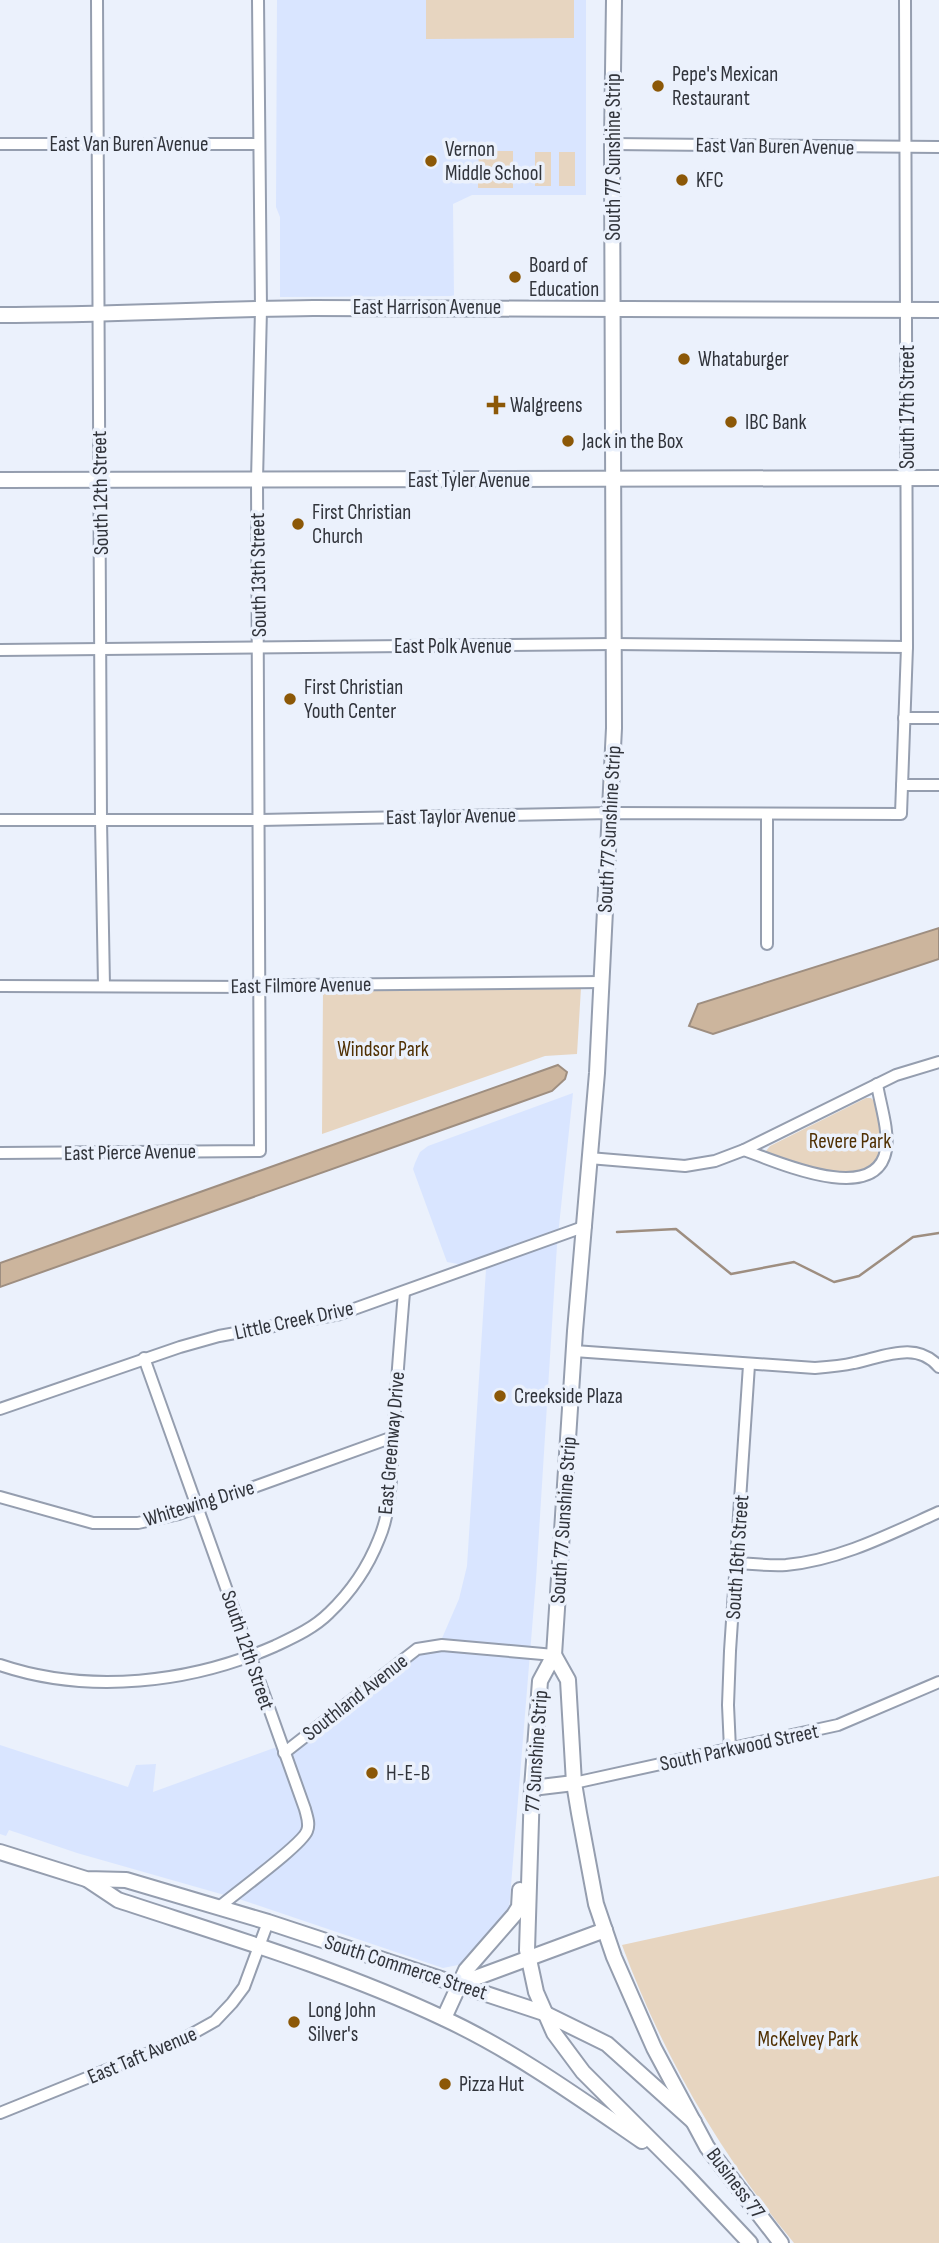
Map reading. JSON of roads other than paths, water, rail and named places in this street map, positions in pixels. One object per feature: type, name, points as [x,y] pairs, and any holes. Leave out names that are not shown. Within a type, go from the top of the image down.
[{"type":"main road","name":"South 77 Sunshine Strip","points":[[554,1655],[574,1351],[586,1226],[611,813],[614,644],[614,0]]},
{"type":"main road","name":"East Harrison Avenue","points":[[0,315],[97,315],[261,309],[939,310]]},
{"type":"main road","name":"East Tyler Avenue","points":[[0,480],[939,478]]},
{"type":"main road","name":"77 Sunshine Strip","points":[[554,1655],[568,1680],[574,1783],[596,1904],[628,1992],[694,2122]]},
{"type":"main road","name":"77 Sunshine Strip","points":[[554,1655],[540,1681],[531,1809],[528,1959],[544,2013],[567,2053],[675,2165]]},
{"type":"main road","name":"South Parkwood Street","points":[[532,1788],[574,1783]]},
{"type":"main road","points":[[444,2018],[466,1970],[519,1907],[524,1843],[531,1809]]},
{"type":"main road","name":"South Commerce Street","points":[[0,1852],[86,1879],[118,1900],[369,1986],[444,2018],[518,2058],[675,2165]]},
{"type":"main road","name":"South Commerce Street","points":[[86,1879],[126,1880],[268,1922],[544,2013],[607,2044],[694,2122]]},
{"type":"main road","points":[[575,1939],[591,1924],[596,1904]]},
{"type":"main road","points":[[527,1925],[542,1942],[555,1949]]},
{"type":"main road","points":[[459,1984],[605,1930]]},
{"type":"main road","name":"Business 77","points":[[694,2122],[708,2147],[781,2243]]},
{"type":"main road","name":"Business 77","points":[[675,2165],[750,2243]]},
{"type":"street","name":"South 12th Street","points":[[97,0],[97,315],[101,481],[104,986]]},
{"type":"street","name":"South 13th Street","points":[[258,0],[261,309],[257,480],[260,1151]]},
{"type":"street","name":"South 17th Street","points":[[901,814],[906,647],[905,0]]},
{"type":"street","name":"East Van Buren Avenue","points":[[0,144],[258,144]]},
{"type":"street","name":"East Van Buren Avenue","points":[[612,145],[939,147]]},
{"type":"street","name":"East Polk Avenue","points":[[0,650],[614,644],[906,647]]},
{"type":"street","points":[[904,718],[939,718]]},
{"type":"street","points":[[902,785],[939,785]]},
{"type":"street","name":"East Taylor Avenue","points":[[0,820],[260,820],[611,813],[901,814]]},
{"type":"street","points":[[766,944],[767,814]]},
{"type":"street","name":"East Filmore Avenue","points":[[0,986],[260,987],[602,982]]},
{"type":"street","points":[[589,1158],[685,1166],[715,1161],[744,1150],[896,1075],[939,1062]]},
{"type":"street","points":[[744,1150],[827,1178],[864,1175],[880,1163],[886,1149],[877,1084]]},
{"type":"street","name":"East Pierce Avenue","points":[[0,1153],[260,1151]]},
{"type":"street","name":"Little Creek Drive","points":[[0,1409],[144,1358],[219,1336],[340,1314],[586,1226]]},
{"type":"street","name":"East Greenway Drive","points":[[0,1665],[70,1679],[152,1680],[210,1670],[250,1657],[299,1635],[328,1615],[359,1578],[381,1537],[387,1507],[404,1292]]},
{"type":"street","points":[[574,1351],[815,1368],[834,1367],[899,1352],[913,1352],[925,1354],[939,1367]]},
{"type":"street","name":"South 12th Street","points":[[144,1358],[307,1818],[307,1833],[295,1846],[218,1908]]},
{"type":"street","name":"South 16th Street","points":[[730,1749],[729,1664],[749,1365]]},
{"type":"street","name":"Whitewing Drive","points":[[0,1497],[93,1523],[138,1523],[197,1507],[393,1437]]},
{"type":"street","points":[[737,1563],[784,1565],[821,1559],[847,1551],[939,1512]]},
{"type":"street","name":"Southland Avenue","points":[[284,1753],[417,1649],[442,1645],[554,1655]]},
{"type":"street","name":"South Parkwood Street","points":[[574,1783],[838,1725],[939,1682]]},
{"type":"street","name":"East Taft Avenue","points":[[0,2113],[181,2040],[204,2028],[232,2004],[244,1987],[268,1922]]},
{"type":"waterway","points":[[617,1232],[676,1229],[731,1274],[794,1262],[834,1282],[859,1276],[913,1237],[939,1233]]},
{"type":"place","name":"Pepe's Mexican Restaurant","points":[[658,86]]},
{"type":"place","name":"Vernon Middle School","points":[[431,161]]},
{"type":"place","name":"KFC","points":[[682,180]]},
{"type":"place","name":"Board of Education","points":[[515,277]]},
{"type":"place","name":"Whataburger","points":[[684,359]]},
{"type":"place","name":"Walgreens","points":[[496,405]]},
{"type":"place","name":"IBC Bank","points":[[731,422]]},
{"type":"place","name":"Jack in the Box","points":[[568,441]]},
{"type":"place","name":"First Christian Church","points":[[298,524]]},
{"type":"place","name":"First Christian Youth Center","points":[[290,699]]},
{"type":"place","name":"Creekside Plaza","points":[[500,1396]]},
{"type":"place","name":"H-E-B","points":[[372,1773]]},
{"type":"place","name":"Long John Silver's","points":[[294,2022]]},
{"type":"place","name":"Pizza Hut","points":[[445,2084]]},
{"type":"park label","name":"Windsor Park","points":[[383,1049]]},
{"type":"park label","name":"Revere Park","points":[[850,1141]]},
{"type":"park label","name":"McKelvey Park","points":[[808,2039]]}]
